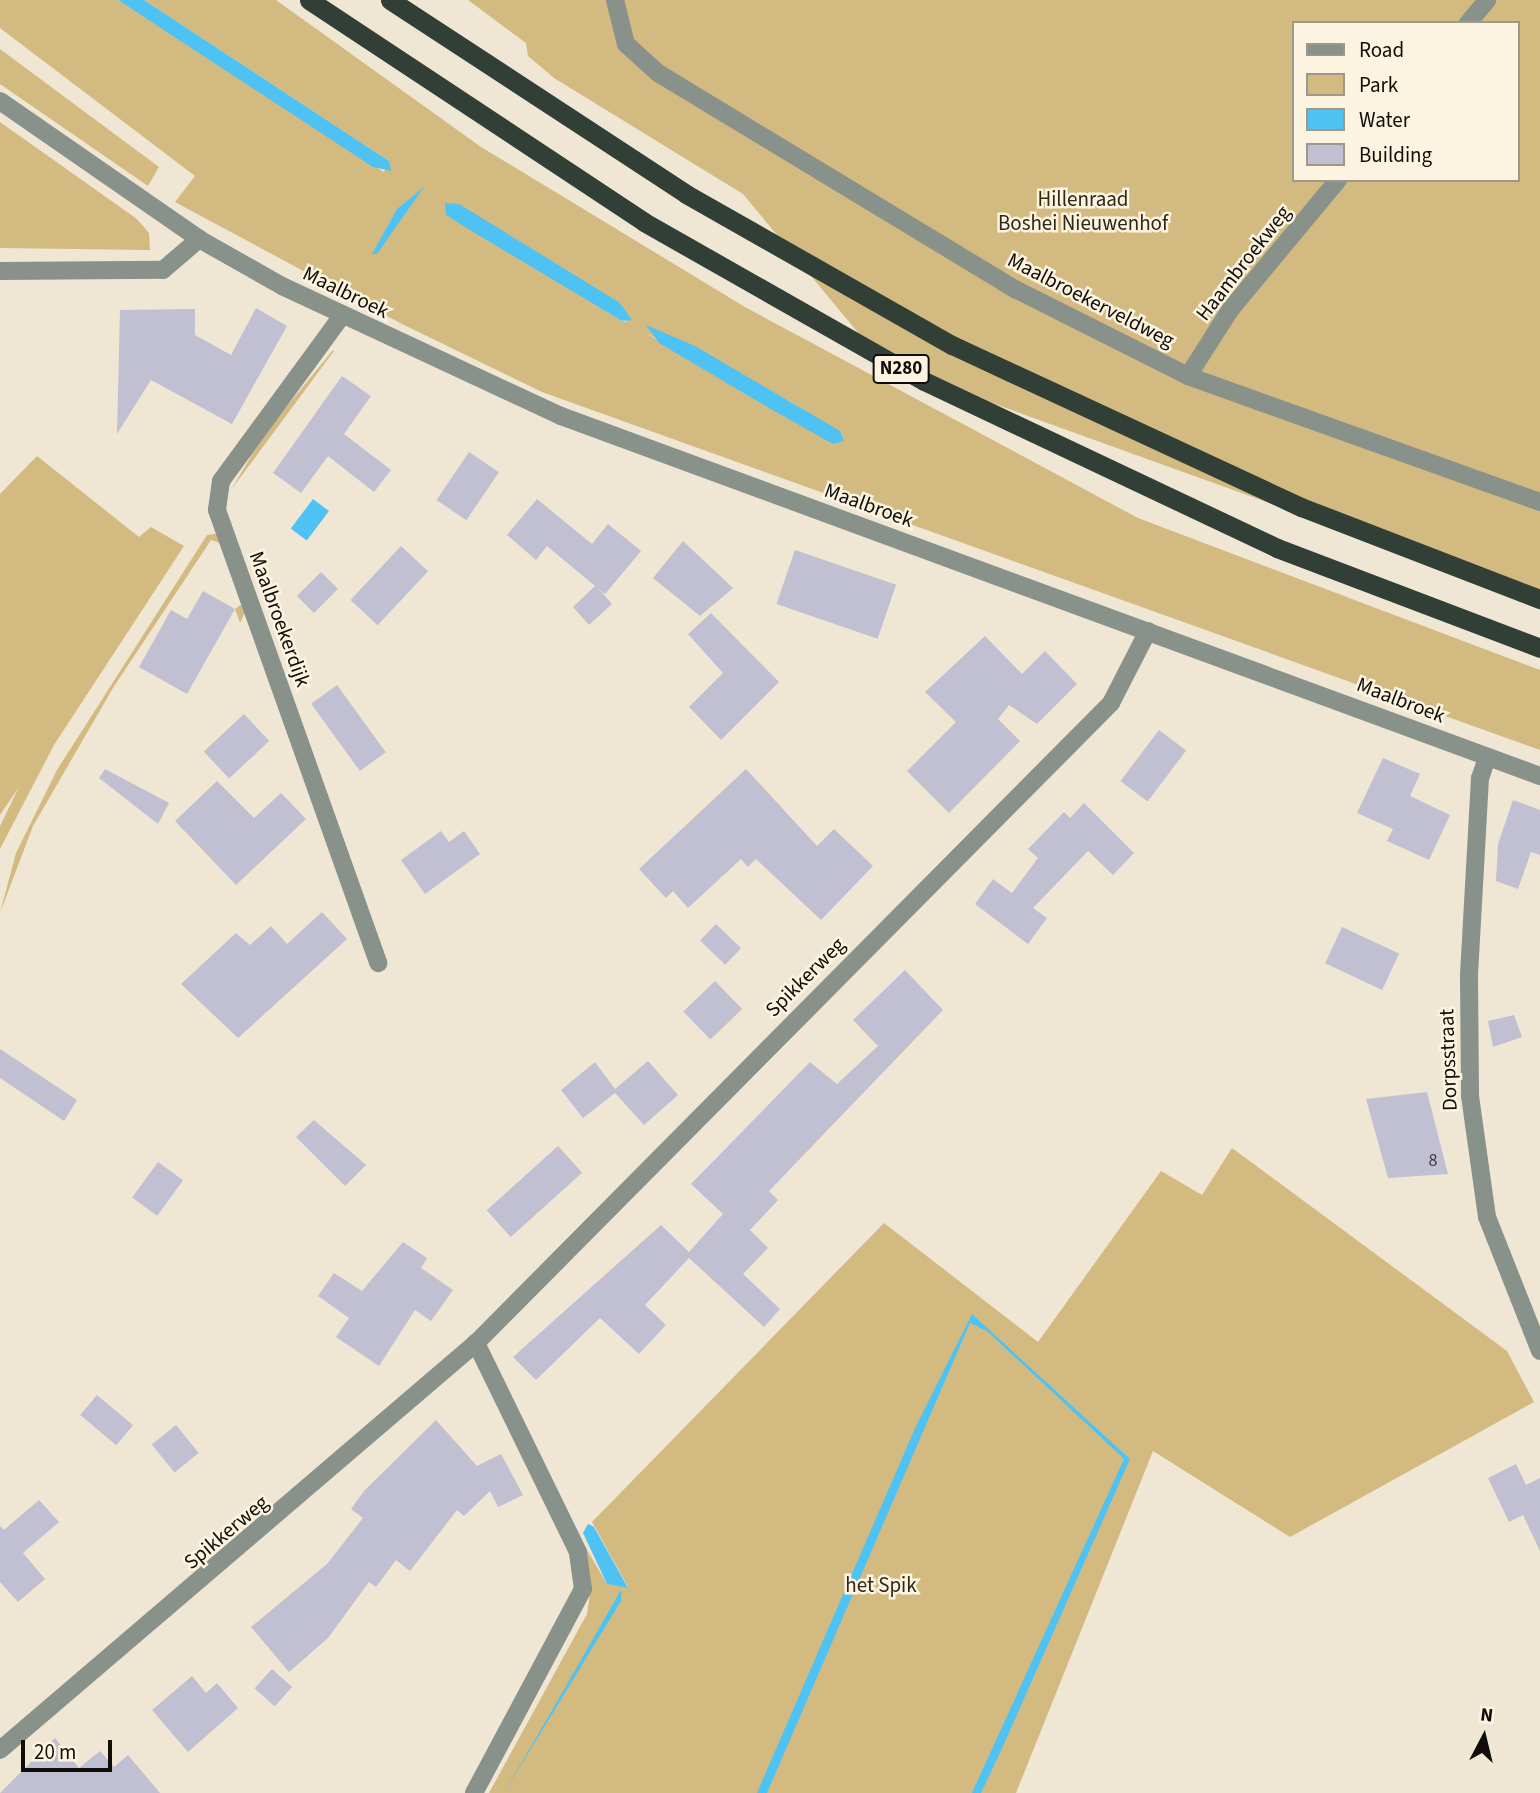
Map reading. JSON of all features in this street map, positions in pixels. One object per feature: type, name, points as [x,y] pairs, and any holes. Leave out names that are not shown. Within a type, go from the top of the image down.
[{"type":"highway","name":"N280","points":[[309,0],[645,222],[924,381],[1277,548],[1540,648]]},
{"type":"highway","name":"N280","points":[[390,0],[686,194],[952,345],[1301,507],[1540,599]]},
{"type":"street","name":"Maalbroekerveldweg","points":[[615,0],[626,44],[658,73],[1017,290],[1188,376],[1540,502]]},
{"type":"street","points":[[1470,21],[1487,0]]},
{"type":"street","name":"Maalbroek","points":[[0,101],[199,239],[341,317],[561,416],[1540,776]]},
{"type":"street","name":"Haambroekweg","points":[[1188,376],[1230,310],[1336,182]]},
{"type":"street","points":[[0,271],[163,270],[199,239]]},
{"type":"street","name":"Maalbroekerdijk","points":[[341,317],[221,481],[217,510],[378,963]]},
{"type":"street","name":"Spikkerweg","points":[[0,1750],[476,1343],[1111,703],[1148,631]]},
{"type":"street","name":"Dorpsstraat","points":[[1487,758],[1469,976],[1470,1096],[1488,1217],[1540,1351]]},
{"type":"street","points":[[474,1793],[583,1589],[578,1552],[476,1343]]},
{"type":"green space","points":[[0,0],[118,0],[384,172],[389,161],[144,0],[276,0],[481,147],[745,307],[1138,518],[1540,670],[1540,750],[542,392],[402,324],[175,202],[195,176],[0,28]],"holes":[[[447,215],[620,303],[627,322],[622,321]],[[646,333],[791,402],[844,435],[705,368]]]},
{"type":"green space","name":"Hillenraad Boshei Nieuwenhof","points":[[468,0],[1540,0],[1540,593],[1527,596],[884,364],[743,194],[554,78],[528,56],[526,43]]},
{"type":"green space","points":[[0,49],[159,167],[148,186],[0,84]]},
{"type":"green space","points":[[0,122],[137,219],[149,233],[150,250],[0,248]]},
{"type":"green space","points":[[334,351],[231,490],[265,433]]},
{"type":"green space","points":[[37,456],[139,537],[151,527],[184,546],[54,745],[0,849],[0,826],[19,787],[0,815],[0,494]]},
{"type":"green space","points":[[220,533],[246,610],[240,623],[235,609],[242,604],[220,543],[211,540],[113,688],[33,826],[0,913],[16,853],[57,770],[207,535]]},
{"type":"green space","name":"het Spik","points":[[1232,1148],[1507,1351],[1534,1402],[1290,1537],[1153,1451],[1016,1793],[489,1793],[587,1614],[591,1588],[579,1536],[607,1584],[628,1587],[592,1522],[884,1223],[1038,1342],[1161,1171],[1202,1195]]},
{"type":"water","points":[[118,0],[144,0],[389,161],[391,171],[373,167]]},
{"type":"water","points":[[424,187],[377,254],[372,254],[397,209]]},
{"type":"water","points":[[445,203],[459,204],[620,303],[632,320],[622,321],[465,227],[446,215]]},
{"type":"water","points":[[646,325],[695,346],[840,431],[844,441],[833,444],[769,408],[659,343]]},
{"type":"water","points":[[313,499],[329,511],[307,541],[291,529]]},
{"type":"water","points":[[972,1314],[1130,1459],[1004,1744],[981,1793],[972,1793],[1124,1459],[987,1331],[970,1323],[767,1793],[757,1793],[916,1426]]},
{"type":"water","points":[[588,1524],[594,1527],[628,1588],[607,1584],[583,1533]]},
{"type":"water","points":[[621,1590],[621,1601],[504,1793],[547,1719]]},
{"type":"building","points":[[256,308],[287,326],[232,424],[151,380],[117,434],[120,310],[195,309],[195,335],[231,355]]},
{"type":"building","points":[[342,376],[371,396],[344,434],[391,470],[374,492],[328,456],[301,493],[273,473]]},
{"type":"building","points":[[469,452],[499,472],[466,520],[437,500]]},
{"type":"building","points":[[537,499],[592,544],[608,524],[641,551],[605,594],[598,588],[612,604],[589,625],[573,607],[595,586],[547,546],[536,560],[507,535]]},
{"type":"building","points":[[683,541],[733,588],[700,616],[653,578]]},
{"type":"building","points":[[401,546],[428,571],[378,625],[351,600]]},
{"type":"building","points":[[795,550],[896,585],[878,639],[776,604]]},
{"type":"building","points":[[321,572],[338,589],[314,613],[297,596]]},
{"type":"building","points":[[203,591],[235,609],[187,694],[139,667],[171,610],[187,619]]},
{"type":"building","points":[[711,613],[779,682],[721,740],[689,707],[723,673],[688,634]]},
{"type":"building","points":[[985,636],[1022,674],[1045,651],[1077,684],[1037,724],[1009,705],[998,719],[1020,741],[949,813],[907,771],[956,722],[925,692]]},
{"type":"building","points":[[337,685],[386,752],[360,771],[311,704]]},
{"type":"building","points":[[244,714],[269,741],[229,779],[204,752]]},
{"type":"building","points":[[1159,730],[1186,750],[1148,802],[1120,781]]},
{"type":"building","points":[[1383,758],[1420,774],[1410,796],[1450,815],[1429,860],[1387,841],[1393,829],[1357,813]]},
{"type":"building","points":[[105,769],[169,803],[158,824],[99,778]]},
{"type":"building","points":[[746,769],[817,846],[834,829],[873,866],[821,920],[756,859],[748,867],[741,859],[688,908],[673,891],[666,898],[639,869]]},
{"type":"building","points":[[217,781],[254,818],[281,793],[306,819],[236,885],[175,821]]},
{"type":"building","points":[[1513,800],[1540,810],[1540,855],[1531,852],[1518,889],[1496,881],[1498,844]]},
{"type":"building","points":[[1084,803],[1134,853],[1113,875],[1088,851],[1033,908],[1047,918],[1028,944],[975,904],[993,879],[1012,893],[1038,858],[1028,849],[1064,812],[1070,818]]},
{"type":"building","points":[[441,831],[449,842],[464,831],[480,854],[425,894],[401,860]]},
{"type":"building","points":[[322,912],[347,939],[238,1038],[181,984],[236,933],[250,945],[271,926],[287,944]]},
{"type":"building","points":[[716,924],[741,948],[725,965],[700,941]]},
{"type":"building","points":[[1342,927],[1399,954],[1382,990],[1325,963]]},
{"type":"building","points":[[905,970],[943,1010],[769,1191],[778,1200],[750,1230],[768,1248],[743,1274],[780,1309],[764,1327],[689,1258],[645,1305],[666,1325],[639,1354],[600,1318],[536,1380],[513,1357],[661,1225],[689,1252],[723,1214],[691,1184],[810,1062],[837,1084],[878,1046],[853,1020]]},
{"type":"building","points":[[715,981],[742,1009],[710,1040],[683,1012]]},
{"type":"building","points":[[1514,1015],[1522,1037],[1493,1047],[1488,1021]]},
{"type":"building","points":[[0,1049],[77,1100],[64,1121],[0,1078]]},
{"type":"building","points":[[648,1061],[678,1095],[644,1125],[615,1093],[583,1118],[561,1090],[595,1062],[615,1089]]},
{"type":"building","points":[[1427,1092],[1448,1174],[1388,1178],[1366,1099]]},
{"type":"building","points":[[314,1120],[366,1165],[345,1186],[296,1137]]},
{"type":"building","points":[[558,1146],[582,1173],[511,1237],[487,1210]]},
{"type":"building","points":[[158,1162],[183,1180],[157,1216],[132,1198]]},
{"type":"building","points":[[403,1242],[427,1258],[421,1268],[453,1290],[431,1321],[415,1310],[379,1366],[336,1337],[349,1318],[318,1296],[334,1273],[362,1291]]},
{"type":"building","points":[[97,1395],[133,1425],[116,1445],[80,1415]]},
{"type":"building","points":[[436,1420],[477,1466],[501,1454],[523,1495],[498,1507],[490,1491],[464,1516],[457,1510],[410,1571],[396,1560],[376,1587],[369,1582],[328,1638],[289,1672],[251,1627],[327,1564],[363,1518],[351,1509],[364,1491]]},
{"type":"building","points":[[176,1425],[199,1453],[175,1472],[152,1445]]},
{"type":"building","points":[[1516,1464],[1526,1485],[1540,1478],[1540,1551],[1523,1515],[1509,1522],[1488,1478]]},
{"type":"building","points":[[39,1500],[59,1522],[23,1553],[45,1579],[18,1602],[0,1582],[0,1526],[4,1530]]},
{"type":"building","points":[[272,1669],[292,1687],[275,1706],[255,1688]]},
{"type":"building","points":[[192,1676],[206,1693],[217,1683],[238,1708],[188,1752],[152,1710]]},
{"type":"building","points":[[55,1738],[79,1768],[100,1751],[114,1767],[128,1755],[160,1793],[0,1793]]}]
